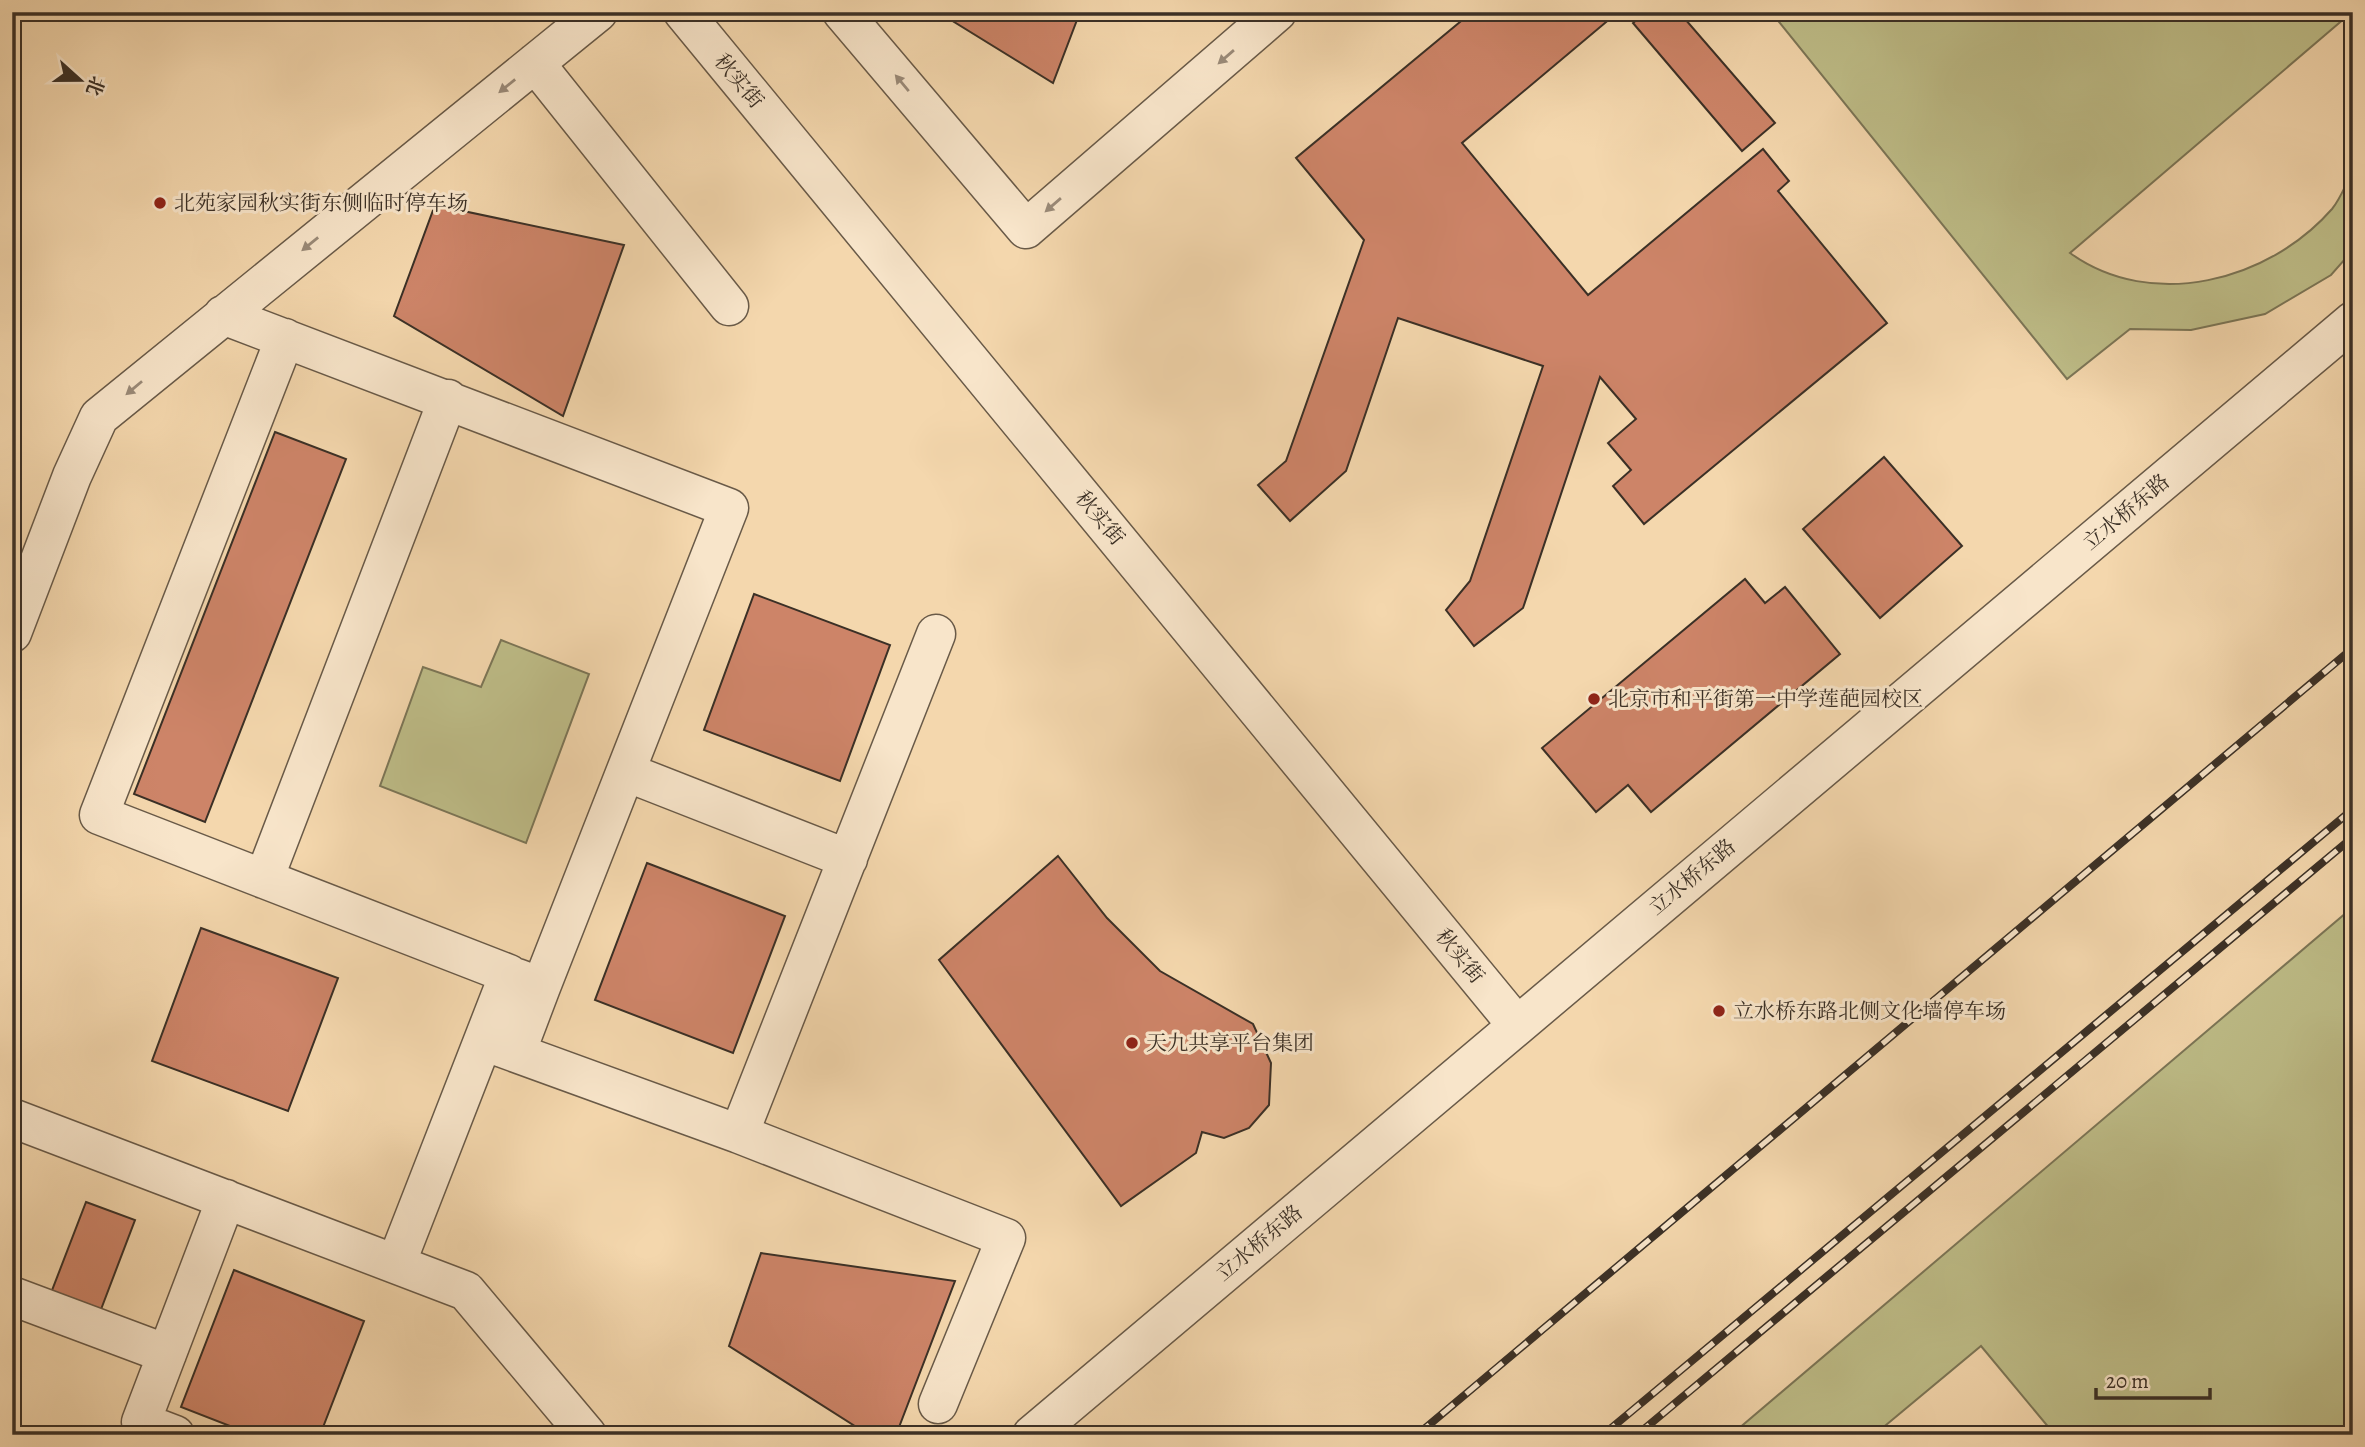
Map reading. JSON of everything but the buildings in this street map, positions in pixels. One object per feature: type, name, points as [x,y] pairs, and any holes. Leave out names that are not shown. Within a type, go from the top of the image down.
[{"type":"street","points":[[12,633],[72,477],[99,417],[598,12]]},
{"type":"street","name":"秋实街","points":[[683,12],[1516,1024]]},
{"type":"street","points":[[842,12],[1026,229],[1278,12]]},
{"type":"street","points":[[535,63],[729,306]]},
{"type":"street","points":[[223,315],[729,508],[626,772],[525,981],[499,1047],[396,1264]]},
{"type":"street","name":"立水桥东路","points":[[1032,1435],[1516,1024],[2353,321]]},
{"type":"street","points":[[285,338],[99,815],[525,981]]},
{"type":"street","points":[[264,879],[448,399]]},
{"type":"street","points":[[739,1134],[936,634]]},
{"type":"street","points":[[626,772],[848,859]]},
{"type":"street","points":[[499,1047],[739,1134],[1006,1238],[938,1404]]},
{"type":"street","points":[[12,1118],[466,1292],[587,1435]]},
{"type":"street","points":[[176,1435],[141,1422],[226,1199]]},
{"type":"street","points":[[12,1296],[167,1354]]},
{"type":"shaded area","points":[[1771,12],[2352,12],[2070,253],[2102,271],[2137,281],[2172,284],[2208,280],[2243,270],[2276,255],[2306,234],[2332,209],[2353,171],[2353,250],[2331,275],[2265,314],[2191,330],[2130,329],[2067,379]]},
{"type":"shaded area","points":[[501,640],[589,674],[526,843],[380,786],[423,667],[481,687]]},
{"type":"shaded area","points":[[2353,907],[2353,1435],[2055,1435],[1981,1346],[1874,1435],[1731,1435]]},
{"type":"railway","points":[[1417,1435],[2353,648]]},
{"type":"railway","points":[[1603,1435],[2353,809]]},
{"type":"railway","points":[[1637,1435],[2353,837]]},
{"type":"place","name":"北苑家园秋实街东侧临时停车场","points":[[160,203]]},
{"type":"place","name":"北京市和平街第一中学莲葩园校区","points":[[1594,699]]},
{"type":"place","name":"立水桥东路北侧文化墙停车场","points":[[1719,1011]]},
{"type":"place","name":"天九共享平台集团","points":[[1132,1043]]}]
